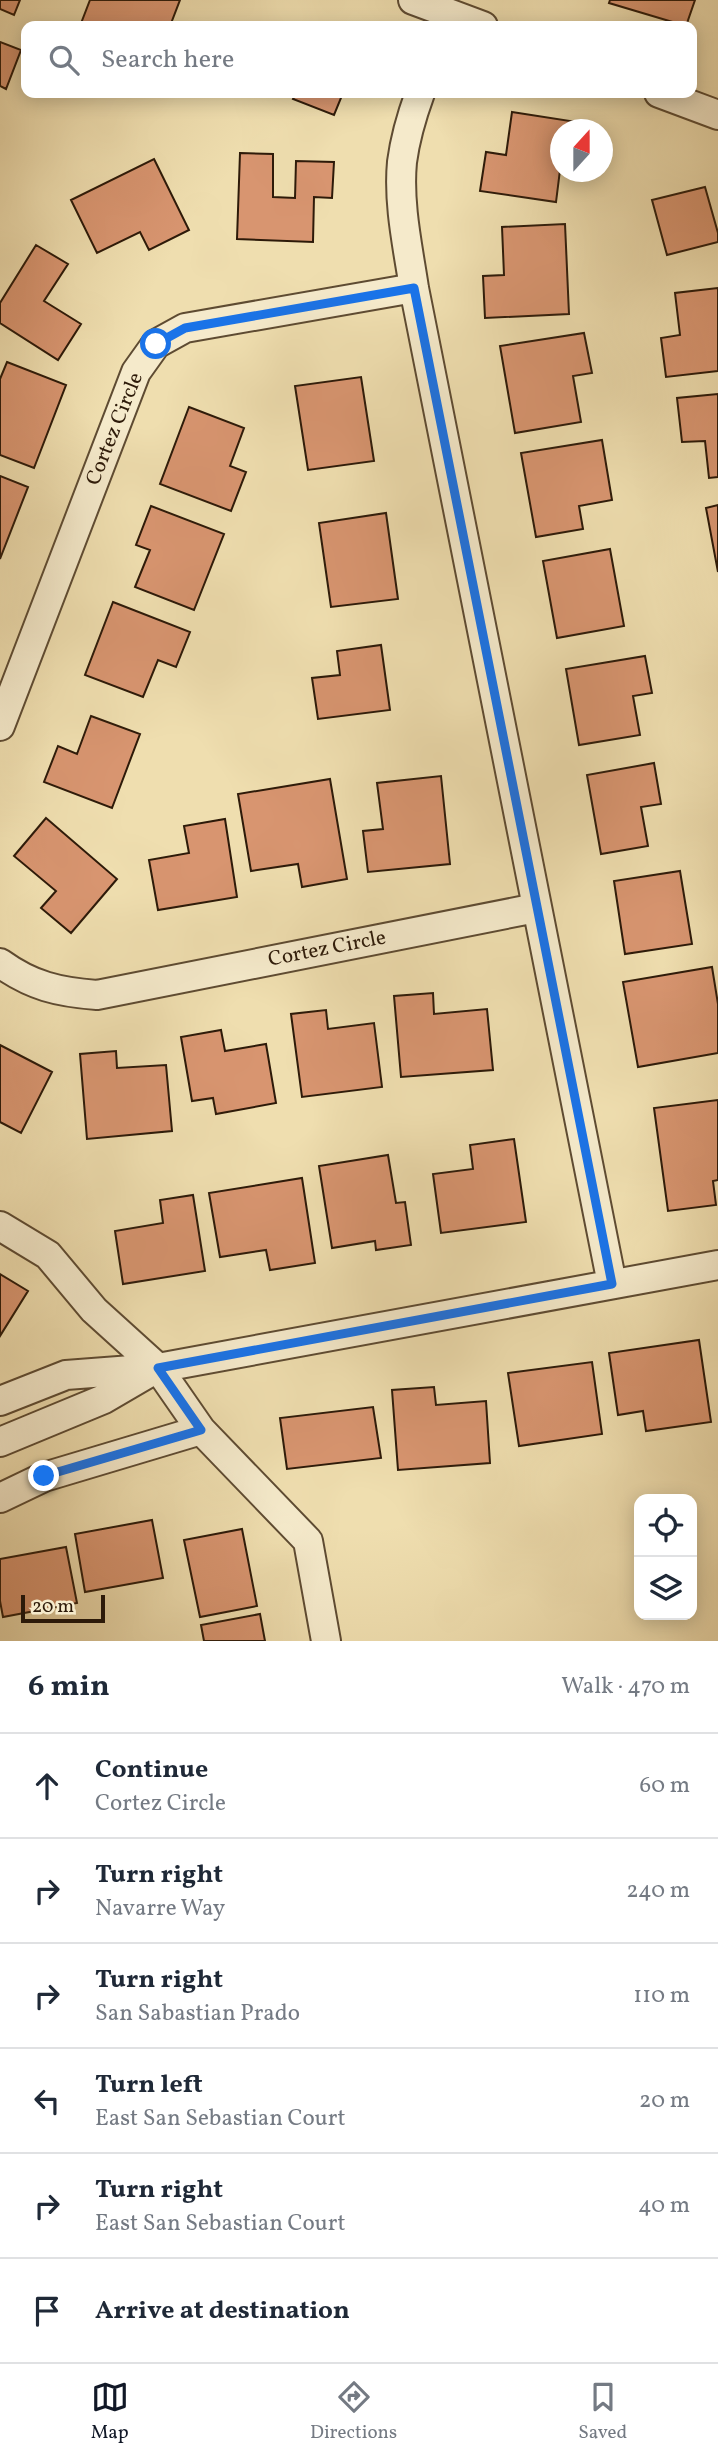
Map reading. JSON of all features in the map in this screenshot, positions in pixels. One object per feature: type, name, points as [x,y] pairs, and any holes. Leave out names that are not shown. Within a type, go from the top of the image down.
[{"type":"street","points":[[413,0],[446,20]]},
{"type":"street","points":[[418,98],[402,163],[403,215],[414,288],[612,1284]]},
{"type":"street","points":[[672,98],[718,115]]},
{"type":"street","name":"Cortez Circle","points":[[0,726],[136,372],[156,344],[185,328],[414,288]]},
{"type":"street","name":"Cortez Circle","points":[[0,964],[21,979],[62,992],[97,995],[536,908]]},
{"type":"street","points":[[0,1226],[48,1255],[94,1310],[158,1368],[201,1430],[308,1541],[326,1641]]},
{"type":"street","points":[[0,1401],[66,1375],[158,1368],[718,1265]]},
{"type":"street","points":[[0,1442],[104,1399],[158,1368]]},
{"type":"street","points":[[0,1498],[44,1476],[201,1430]]},
{"type":"building","points":[[0,0],[20,0],[14,15],[0,9]]},
{"type":"building","points":[[90,0],[180,0],[172,21],[82,21]]},
{"type":"building","points":[[610,0],[695,0],[688,21],[669,21],[609,3]]},
{"type":"building","points":[[0,42],[21,50],[6,89],[0,86]]},
{"type":"building","points":[[294,98],[341,98],[334,115]]},
{"type":"building","points":[[512,112],[557,119],[550,119],[550,182],[558,182],[556,202],[480,191],[486,152],[506,155]]},
{"type":"building","points":[[240,153],[273,154],[273,197],[295,198],[296,161],[334,162],[332,198],[314,197],[313,242],[237,239]]},
{"type":"building","points":[[154,159],[189,230],[149,250],[140,232],[97,253],[71,200]]},
{"type":"building","points":[[705,187],[718,242],[667,255],[652,200]]},
{"type":"building","points":[[565,224],[569,314],[485,318],[483,276],[504,275],[502,227]]},
{"type":"building","points":[[36,245],[68,264],[44,301],[81,324],[58,360],[0,323],[0,303]]},
{"type":"building","points":[[718,288],[718,371],[666,377],[661,338],[680,335],[675,293]]},
{"type":"building","points":[[584,333],[592,373],[573,376],[581,422],[515,433],[500,346]]},
{"type":"building","points":[[7,362],[66,385],[34,468],[0,455],[0,379]]},
{"type":"building","points":[[361,377],[374,461],[308,470],[295,386]]},
{"type":"building","points":[[718,394],[718,477],[709,478],[705,441],[682,442],[677,398]]},
{"type":"building","points":[[189,407],[244,428],[230,466],[246,472],[231,511],[160,484]]},
{"type":"building","points":[[602,440],[612,500],[579,506],[583,529],[536,537],[521,453]]},
{"type":"building","points":[[0,476],[28,487],[0,559]]},
{"type":"building","points":[[718,505],[718,572],[706,508]]},
{"type":"building","points":[[151,506],[224,534],[194,610],[135,587],[150,550],[136,545]]},
{"type":"building","points":[[386,513],[398,599],[331,607],[319,523]]},
{"type":"building","points":[[610,549],[624,626],[557,638],[543,561]]},
{"type":"building","points":[[113,602],[190,632],[176,667],[158,660],[143,697],[85,675]]},
{"type":"building","points":[[381,645],[390,710],[318,719],[312,678],[340,675],[337,651]]},
{"type":"building","points":[[645,656],[652,693],[633,696],[640,735],[579,745],[566,669]]},
{"type":"building","points":[[91,716],[140,734],[112,808],[44,782],[58,746],[77,754]]},
{"type":"building","points":[[654,763],[661,804],[641,807],[648,846],[601,854],[587,775]]},
{"type":"building","points":[[441,776],[450,864],[368,872],[363,831],[383,829],[377,783]]},
{"type":"building","points":[[330,779],[347,879],[302,887],[298,864],[251,871],[238,794]]},
{"type":"building","points":[[46,818],[117,879],[71,933],[41,908],[56,891],[14,856]]},
{"type":"building","points":[[225,819],[237,897],[158,910],[149,860],[189,853],[184,826]]},
{"type":"building","points":[[680,871],[692,944],[625,954],[614,881]]},
{"type":"building","points":[[712,967],[718,1004],[718,1053],[638,1067],[623,982]]},
{"type":"building","points":[[433,993],[434,1014],[487,1009],[493,1070],[401,1077],[394,996]]},
{"type":"building","points":[[326,1010],[328,1029],[374,1023],[382,1087],[302,1097],[291,1014]]},
{"type":"building","points":[[221,1030],[225,1051],[266,1044],[276,1103],[216,1114],[213,1098],[192,1101],[181,1037]]},
{"type":"building","points":[[0,1045],[52,1072],[21,1133],[0,1122]]},
{"type":"building","points":[[116,1051],[117,1068],[166,1065],[172,1131],[87,1139],[80,1054]]},
{"type":"building","points":[[718,1100],[718,1180],[713,1181],[716,1205],[668,1211],[654,1108]]},
{"type":"building","points":[[514,1139],[526,1222],[441,1233],[433,1174],[473,1169],[470,1145]]},
{"type":"building","points":[[388,1155],[396,1203],[405,1202],[411,1245],[376,1250],[375,1241],[332,1248],[319,1166]]},
{"type":"building","points":[[302,1178],[315,1263],[270,1270],[266,1250],[220,1257],[209,1193]]},
{"type":"building","points":[[193,1195],[205,1271],[123,1284],[115,1231],[163,1223],[160,1200]]},
{"type":"building","points":[[0,1274],[28,1291],[0,1336]]},
{"type":"building","points":[[699,1340],[711,1422],[646,1431],[643,1411],[618,1415],[609,1353]]},
{"type":"building","points":[[592,1362],[602,1434],[519,1446],[508,1373]]},
{"type":"building","points":[[434,1387],[436,1405],[486,1401],[490,1463],[398,1470],[392,1390]]},
{"type":"building","points":[[373,1407],[381,1458],[287,1469],[280,1418]]},
{"type":"building","points":[[152,1520],[163,1578],[85,1592],[75,1534]]},
{"type":"building","points":[[242,1529],[257,1606],[200,1617],[184,1540]]},
{"type":"building","points":[[66,1547],[77,1603],[3,1617],[0,1601],[0,1559]]},
{"type":"building","points":[[260,1614],[265,1641],[204,1641],[201,1625]]},
{"type":"route","points":[[44,1476],[201,1430],[158,1368],[612,1284],[414,288],[185,328],[156,344]]}]
